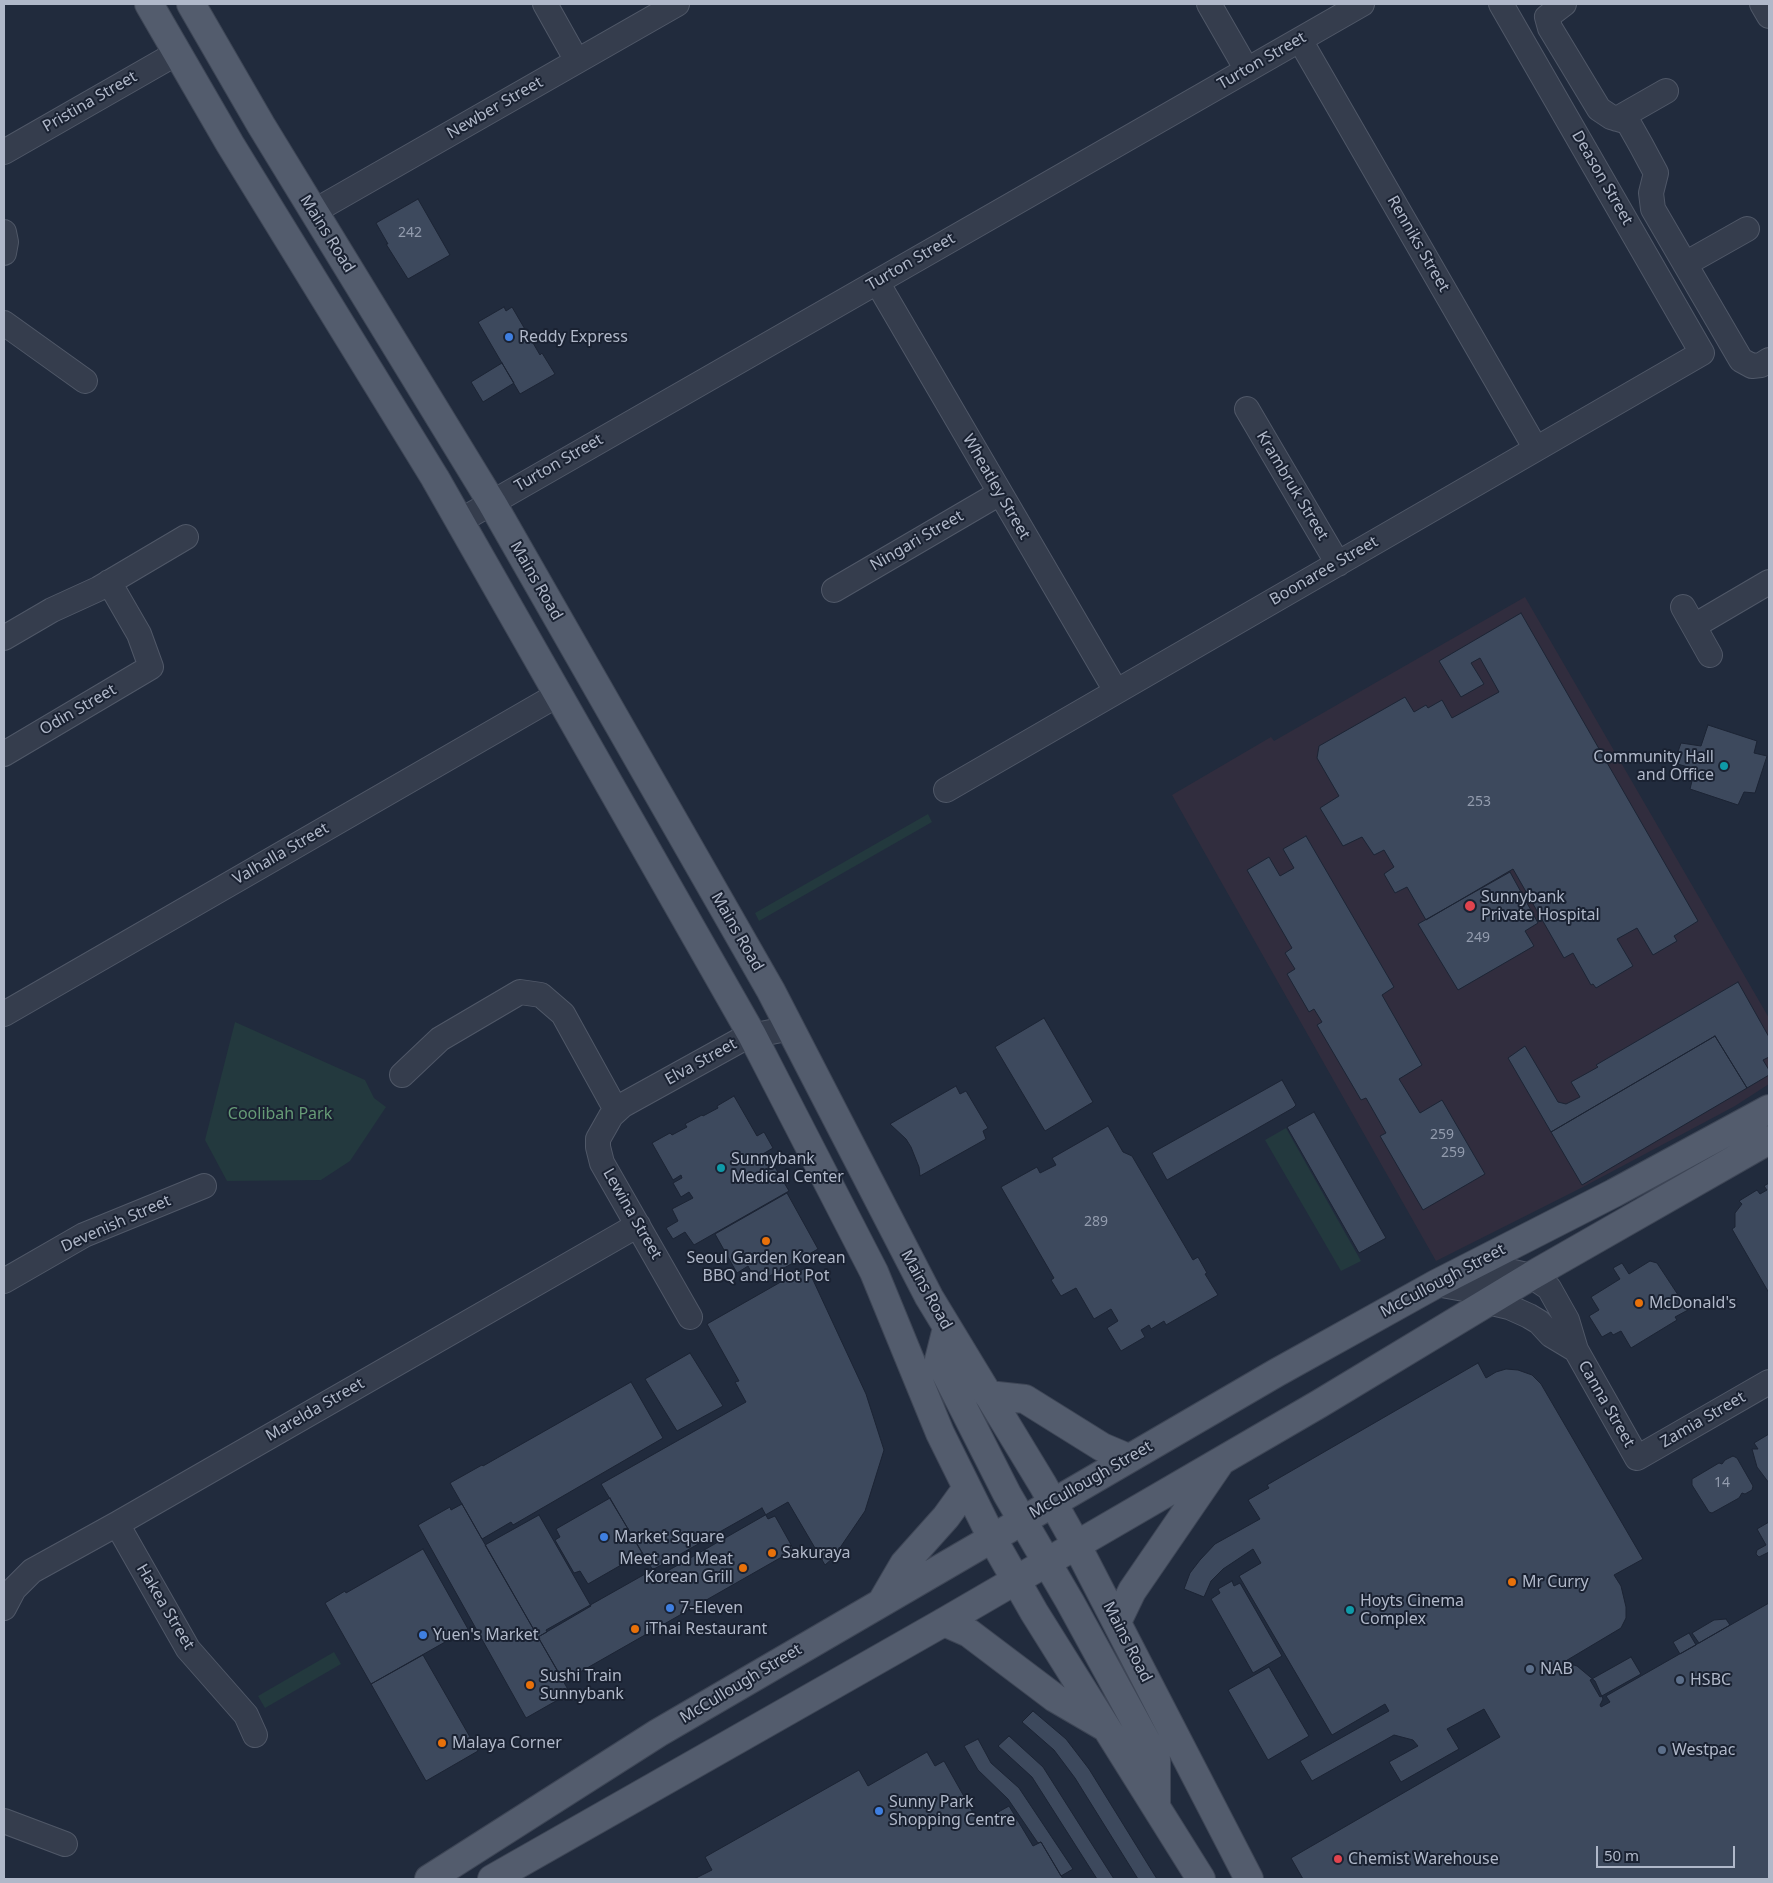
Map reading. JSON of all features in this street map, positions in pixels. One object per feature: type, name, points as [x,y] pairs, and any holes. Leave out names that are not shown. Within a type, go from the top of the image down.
[{"type":"main road","points":[[150,4],[230,144],[435,478],[752,1035],[874,1272],[940,1433],[992,1538],[1034,1612],[1201,1879]]},
{"type":"main road","name":"Mains Road","points":[[191,4],[313,212],[492,502],[791,1028],[903,1248],[947,1328],[1053,1502],[1076,1544],[1249,1879]]},
{"type":"main road","points":[[230,144],[261,125]]},
{"type":"main road","name":"McCullough Street","points":[[429,1879],[658,1733],[1128,1458],[1346,1333],[1769,1109]]},
{"type":"main road","points":[[492,1879],[944,1622],[1319,1404],[1532,1276],[1769,1140]]},
{"type":"main road","points":[[947,1328],[939,1360],[1005,1490],[1156,1759],[1156,1806]]},
{"type":"main road","points":[[988,1395],[1025,1399],[1102,1447],[1128,1458]]},
{"type":"main road","points":[[1117,1622],[1132,1591],[1192,1506],[1222,1459]]},
{"type":"main road","points":[[882,1601],[904,1564],[946,1517],[967,1488]]},
{"type":"main road","points":[[944,1622],[969,1633],[1056,1698],[1107,1728]]},
{"type":"street","points":[[545,4],[578,61]]},
{"type":"street","name":"Newber Street","points":[[313,212],[676,4]]},
{"type":"street","points":[[1209,4],[1247,70]]},
{"type":"street","name":"Turton Street","points":[[460,521],[1362,4]]},
{"type":"street","name":"Deason Street","points":[[1501,4],[1702,353]]},
{"type":"street","points":[[1564,4],[1547,16],[1550,28],[1599,109],[1617,119],[1628,122],[1656,173],[1651,193],[1653,209],[1741,360],[1752,366],[1761,365],[1769,360]]},
{"type":"street","points":[[1762,4],[1769,16]]},
{"type":"street","name":"Renniks Street","points":[[1300,40],[1536,449]]},
{"type":"street","name":"Pristina Street","points":[[4,152],[177,53]]},
{"type":"street","points":[[1617,119],[1666,91]]},
{"type":"street","points":[[1685,264],[1747,229]]},
{"type":"street","points":[[4,232],[6,242],[4,253]]},
{"type":"street","name":"Wheatley Street","points":[[877,282],[1116,691]]},
{"type":"street","points":[[4,323],[85,382]]},
{"type":"street","name":"Boonaree Street","points":[[946,790],[1702,353]]},
{"type":"street","name":"Krambruk Street","points":[[1247,410],[1338,564]]},
{"type":"street","name":"Ningari Street","points":[[834,590],[1000,493]]},
{"type":"street","points":[[4,638],[52,610],[109,582],[186,537]]},
{"type":"street","name":"Odin Street","points":[[4,754],[152,667],[139,634],[109,582]]},
{"type":"street","points":[[1710,655],[1689,616],[1769,582]]},
{"type":"street","name":"Valhalla Street","points":[[4,1014],[559,694]]},
{"type":"street","points":[[402,1075],[440,1039],[520,992],[541,995],[563,1014],[616,1110]]},
{"type":"street","name":"Elva Street","points":[[616,1110],[752,1035],[791,1028]]},
{"type":"street","name":"Lewina Street","points":[[616,1110],[598,1139],[602,1163],[690,1317]]},
{"type":"street","name":"Devenish Street","points":[[4,1281],[84,1235],[204,1186]]},
{"type":"street","name":"Marelda Street","points":[[4,1607],[14,1589],[32,1571],[638,1225]]},
{"type":"street","name":"Canna Street","points":[[1436,1284],[1464,1289],[1493,1274],[1509,1271],[1532,1276],[1548,1288],[1567,1320],[1576,1350],[1637,1458]]},
{"type":"street","name":"Canna Street","points":[[1488,1302],[1510,1308],[1539,1322],[1551,1335],[1576,1350]]},
{"type":"street","name":"Zamia Street","points":[[1637,1458],[1769,1382]]},
{"type":"street","name":"Hakea Street","points":[[117,1524],[188,1648],[246,1715],[255,1735]]},
{"type":"street","points":[[4,1821],[65,1844]]},
{"type":"shaded area","name":"Sunnybank Private Hospital","points":[[1525,597],[1769,1018],[1769,1084],[1735,1106],[1583,1187],[1436,1261],[1172,795],[1271,737],[1274,741]]},
{"type":"green space","points":[[928,814],[932,822],[759,921],[755,913]]},
{"type":"green space","name":"Coolibah Park","points":[[235,1022],[365,1080],[374,1098],[386,1107],[350,1161],[321,1180],[227,1181],[205,1140]]},
{"type":"green space","points":[[1286,1128],[1361,1261],[1341,1271],[1265,1140]]},
{"type":"green space","points":[[334,1652],[341,1664],[265,1708],[258,1696]]},
{"type":"building","points":[[418,199],[450,255],[408,279],[386,244],[388,244],[376,223]]},
{"type":"building","name":"Reddy Express","points":[[504,307],[506,311],[512,307],[540,355],[542,353],[555,374],[520,394],[478,322]]},
{"type":"building","points":[[502,363],[514,383],[483,402],[471,382]]},
{"type":"building","points":[[1521,613],[1698,921],[1674,936],[1677,941],[1653,955],[1637,928],[1617,939],[1633,966],[1596,988],[1593,984],[1591,985],[1573,953],[1564,958],[1513,869],[1426,920],[1407,887],[1395,893],[1384,874],[1394,867],[1384,850],[1374,855],[1362,837],[1343,846],[1320,808],[1339,796],[1317,758],[1319,746],[1405,697],[1414,712],[1426,705],[1428,708],[1442,700],[1452,718],[1499,692],[1480,658],[1471,663],[1484,684],[1461,697],[1439,661]]},
{"type":"building","name":"Community Hall and Office","points":[[1708,725],[1757,741],[1754,753],[1767,756],[1755,793],[1744,792],[1738,805],[1690,789],[1695,769],[1674,763],[1681,743],[1701,746]]},
{"type":"building","points":[[1306,836],[1394,987],[1382,995],[1422,1065],[1399,1079],[1420,1113],[1442,1100],[1485,1174],[1423,1210],[1380,1136],[1386,1133],[1366,1098],[1361,1100],[1317,1025],[1322,1022],[1314,1009],[1309,1012],[1287,974],[1295,969],[1285,953],[1292,948],[1247,870],[1269,857],[1280,876],[1294,868],[1283,849]]},
{"type":"building","points":[[1510,872],[1538,923],[1525,931],[1534,946],[1458,990],[1418,924]]},
{"type":"building","points":[[1738,982],[1769,1037],[1769,1057],[1763,1060],[1769,1070],[1769,1075],[1747,1088],[1715,1036],[1551,1132],[1508,1058],[1525,1046],[1558,1102],[1566,1104],[1580,1097],[1571,1082],[1598,1067],[1596,1065]]},
{"type":"building","points":[[1044,1018],[1093,1102],[1045,1131],[995,1047]]},
{"type":"building","points":[[1715,1036],[1747,1088],[1582,1185],[1551,1132]]},
{"type":"building","points":[[1282,1080],[1296,1105],[1293,1108],[1167,1180],[1152,1153]]},
{"type":"building","points":[[956,1086],[960,1094],[966,1091],[988,1128],[983,1131],[986,1139],[920,1176],[919,1167],[911,1147],[906,1139],[890,1124]]},
{"type":"building","name":"Sunnybank Medical Center","points":[[734,1096],[757,1136],[764,1132],[773,1148],[761,1155],[764,1161],[769,1157],[789,1191],[694,1245],[685,1232],[673,1239],[666,1228],[678,1221],[672,1209],[693,1198],[689,1192],[681,1197],[673,1183],[682,1178],[681,1175],[673,1180],[652,1143],[670,1133],[672,1135],[687,1127],[685,1124],[718,1108],[717,1106]]},
{"type":"building","points":[[1314,1112],[1386,1238],[1359,1253],[1287,1127]]},
{"type":"building","points":[[1108,1126],[1123,1152],[1132,1156],[1193,1260],[1198,1257],[1207,1273],[1205,1274],[1218,1295],[1166,1325],[1164,1321],[1151,1329],[1149,1325],[1141,1330],[1145,1337],[1121,1351],[1107,1328],[1118,1321],[1111,1309],[1094,1319],[1076,1288],[1061,1296],[1051,1280],[1054,1278],[1001,1187],[1037,1167],[1040,1173],[1056,1165],[1052,1158]]},
{"type":"building","points":[[1769,1183],[1769,1293],[1732,1229],[1735,1227],[1735,1213],[1742,1204],[1739,1201],[1757,1190],[1760,1194],[1767,1190],[1764,1186]]},
{"type":"building","name":"Seoul Garden Korean BBQ and Hot Pot","points":[[787,1193],[818,1249],[757,1283],[748,1266],[737,1273],[715,1234]]},
{"type":"building","name":"McDonald's","points":[[1650,1261],[1657,1263],[1688,1310],[1675,1317],[1677,1320],[1631,1348],[1621,1331],[1613,1335],[1611,1332],[1602,1337],[1589,1316],[1599,1310],[1591,1297],[1620,1279],[1613,1268],[1622,1263],[1629,1274]]},
{"type":"building","points":[[807,1267],[866,1394],[884,1450],[865,1511],[833,1558],[825,1565],[788,1502],[657,1577],[601,1484],[746,1402],[735,1382],[739,1381],[707,1324]]},
{"type":"building","points":[[690,1353],[723,1406],[677,1431],[645,1379]]},
{"type":"building","points":[[1478,1363],[1486,1378],[1506,1369],[1518,1370],[1532,1375],[1541,1384],[1643,1559],[1614,1575],[1621,1586],[1626,1607],[1626,1618],[1621,1628],[1564,1662],[1577,1666],[1595,1681],[1603,1699],[1601,1707],[1610,1702],[1606,1696],[1769,1603],[1769,1879],[1303,1879],[1291,1858],[1500,1737],[1484,1709],[1447,1729],[1459,1749],[1401,1782],[1389,1762],[1418,1746],[1413,1740],[1394,1735],[1312,1781],[1300,1761],[1389,1711],[1385,1704],[1332,1735],[1239,1576],[1261,1563],[1253,1549],[1223,1569],[1211,1581],[1204,1597],[1184,1589],[1190,1573],[1215,1544],[1260,1519],[1248,1500],[1269,1488],[1267,1485]]},
{"type":"building","points":[[631,1382],[663,1438],[513,1525],[511,1522],[482,1539],[450,1483]]},
{"type":"building","points":[[1769,1434],[1769,1483],[1757,1467],[1752,1449],[1758,1449],[1754,1443]]},
{"type":"building","points":[[1733,1456],[1737,1458],[1753,1486],[1752,1490],[1745,1494],[1742,1493],[1739,1498],[1712,1513],[1709,1512],[1692,1485],[1692,1479],[1719,1463],[1722,1464]]},
{"type":"building","points":[[610,1498],[642,1553],[588,1584],[580,1571],[574,1573],[555,1540],[560,1537],[556,1529]]},
{"type":"building","points":[[462,1504],[570,1693],[526,1718],[418,1525],[450,1507],[451,1510]]},
{"type":"building","points":[[762,1508],[768,1519],[775,1516],[794,1550],[563,1680],[538,1637],[547,1632],[546,1630]]},
{"type":"building","points":[[539,1515],[591,1606],[538,1637],[485,1545]]},
{"type":"building","points":[[1769,1522],[1769,1552],[1759,1557],[1756,1554],[1757,1550],[1766,1545],[1757,1529]]},
{"type":"building","points":[[423,1549],[468,1629],[371,1684],[325,1603]]},
{"type":"building","points":[[1232,1581],[1234,1586],[1240,1583],[1282,1656],[1253,1673],[1211,1599],[1220,1593],[1218,1589]]},
{"type":"building","points":[[1726,1619],[1730,1625],[1699,1643],[1692,1633],[1714,1620]]},
{"type":"building","points":[[1689,1633],[1696,1645],[1680,1654],[1673,1642]]},
{"type":"building","points":[[423,1655],[478,1751],[426,1781],[371,1684]]},
{"type":"building","points":[[1631,1657],[1641,1674],[1600,1697],[1590,1680]]},
{"type":"building","points":[[1269,1667],[1309,1736],[1268,1760],[1228,1690]]},
{"type":"building","points":[[1033,1711],[1066,1739],[1089,1769],[1157,1879],[1138,1879],[1075,1778],[1054,1750],[1022,1722]]},
{"type":"building","points":[[1009,1736],[1043,1767],[1114,1879],[1097,1879],[1032,1777],[998,1746]]},
{"type":"building","points":[[978,1739],[991,1763],[1019,1788],[1073,1869],[1061,1876],[1041,1842],[1038,1843],[1008,1799],[978,1770],[964,1746]]},
{"type":"building","name":"Sunny Park Shopping Centre","points":[[927,1752],[935,1766],[944,1761],[979,1823],[1009,1806],[1033,1846],[1041,1842],[1063,1879],[694,1879],[712,1870],[705,1857],[859,1770],[868,1786]]},
{"type":"place","name":"Reddy Express","points":[[509,337]]},
{"type":"place","name":"Community Hall and Office","points":[[1724,766]]},
{"type":"place","name":"Sunnybank Private Hospital","points":[[1470,906]]},
{"type":"place","name":"Sunnybank Medical Center","points":[[721,1168]]},
{"type":"place","name":"Seoul Garden Korean BBQ and Hot Pot","points":[[766,1241]]},
{"type":"place","name":"McDonald's","points":[[1639,1303]]},
{"type":"place","name":"Market Square","points":[[604,1537]]},
{"type":"place","name":"Sakuraya","points":[[772,1553]]},
{"type":"place","name":"Meet and Meat Korean Grill","points":[[743,1568]]},
{"type":"place","name":"Mr Curry","points":[[1512,1582]]},
{"type":"place","name":"7-Eleven","points":[[670,1608]]},
{"type":"place","name":"Hoyts Cinema Complex","points":[[1350,1610]]},
{"type":"place","name":"iThai Restaurant","points":[[635,1629]]},
{"type":"place","name":"Yuen's Market","points":[[423,1635]]},
{"type":"place","name":"NAB","points":[[1530,1669]]},
{"type":"place","name":"HSBC","points":[[1680,1680]]},
{"type":"place","name":"Sushi Train Sunnybank","points":[[530,1685]]},
{"type":"place","name":"Malaya Corner","points":[[442,1743]]},
{"type":"place","name":"Westpac","points":[[1662,1750]]},
{"type":"place","name":"Sunny Park Shopping Centre","points":[[879,1811]]},
{"type":"place","name":"Chemist Warehouse","points":[[1338,1859]]}]
